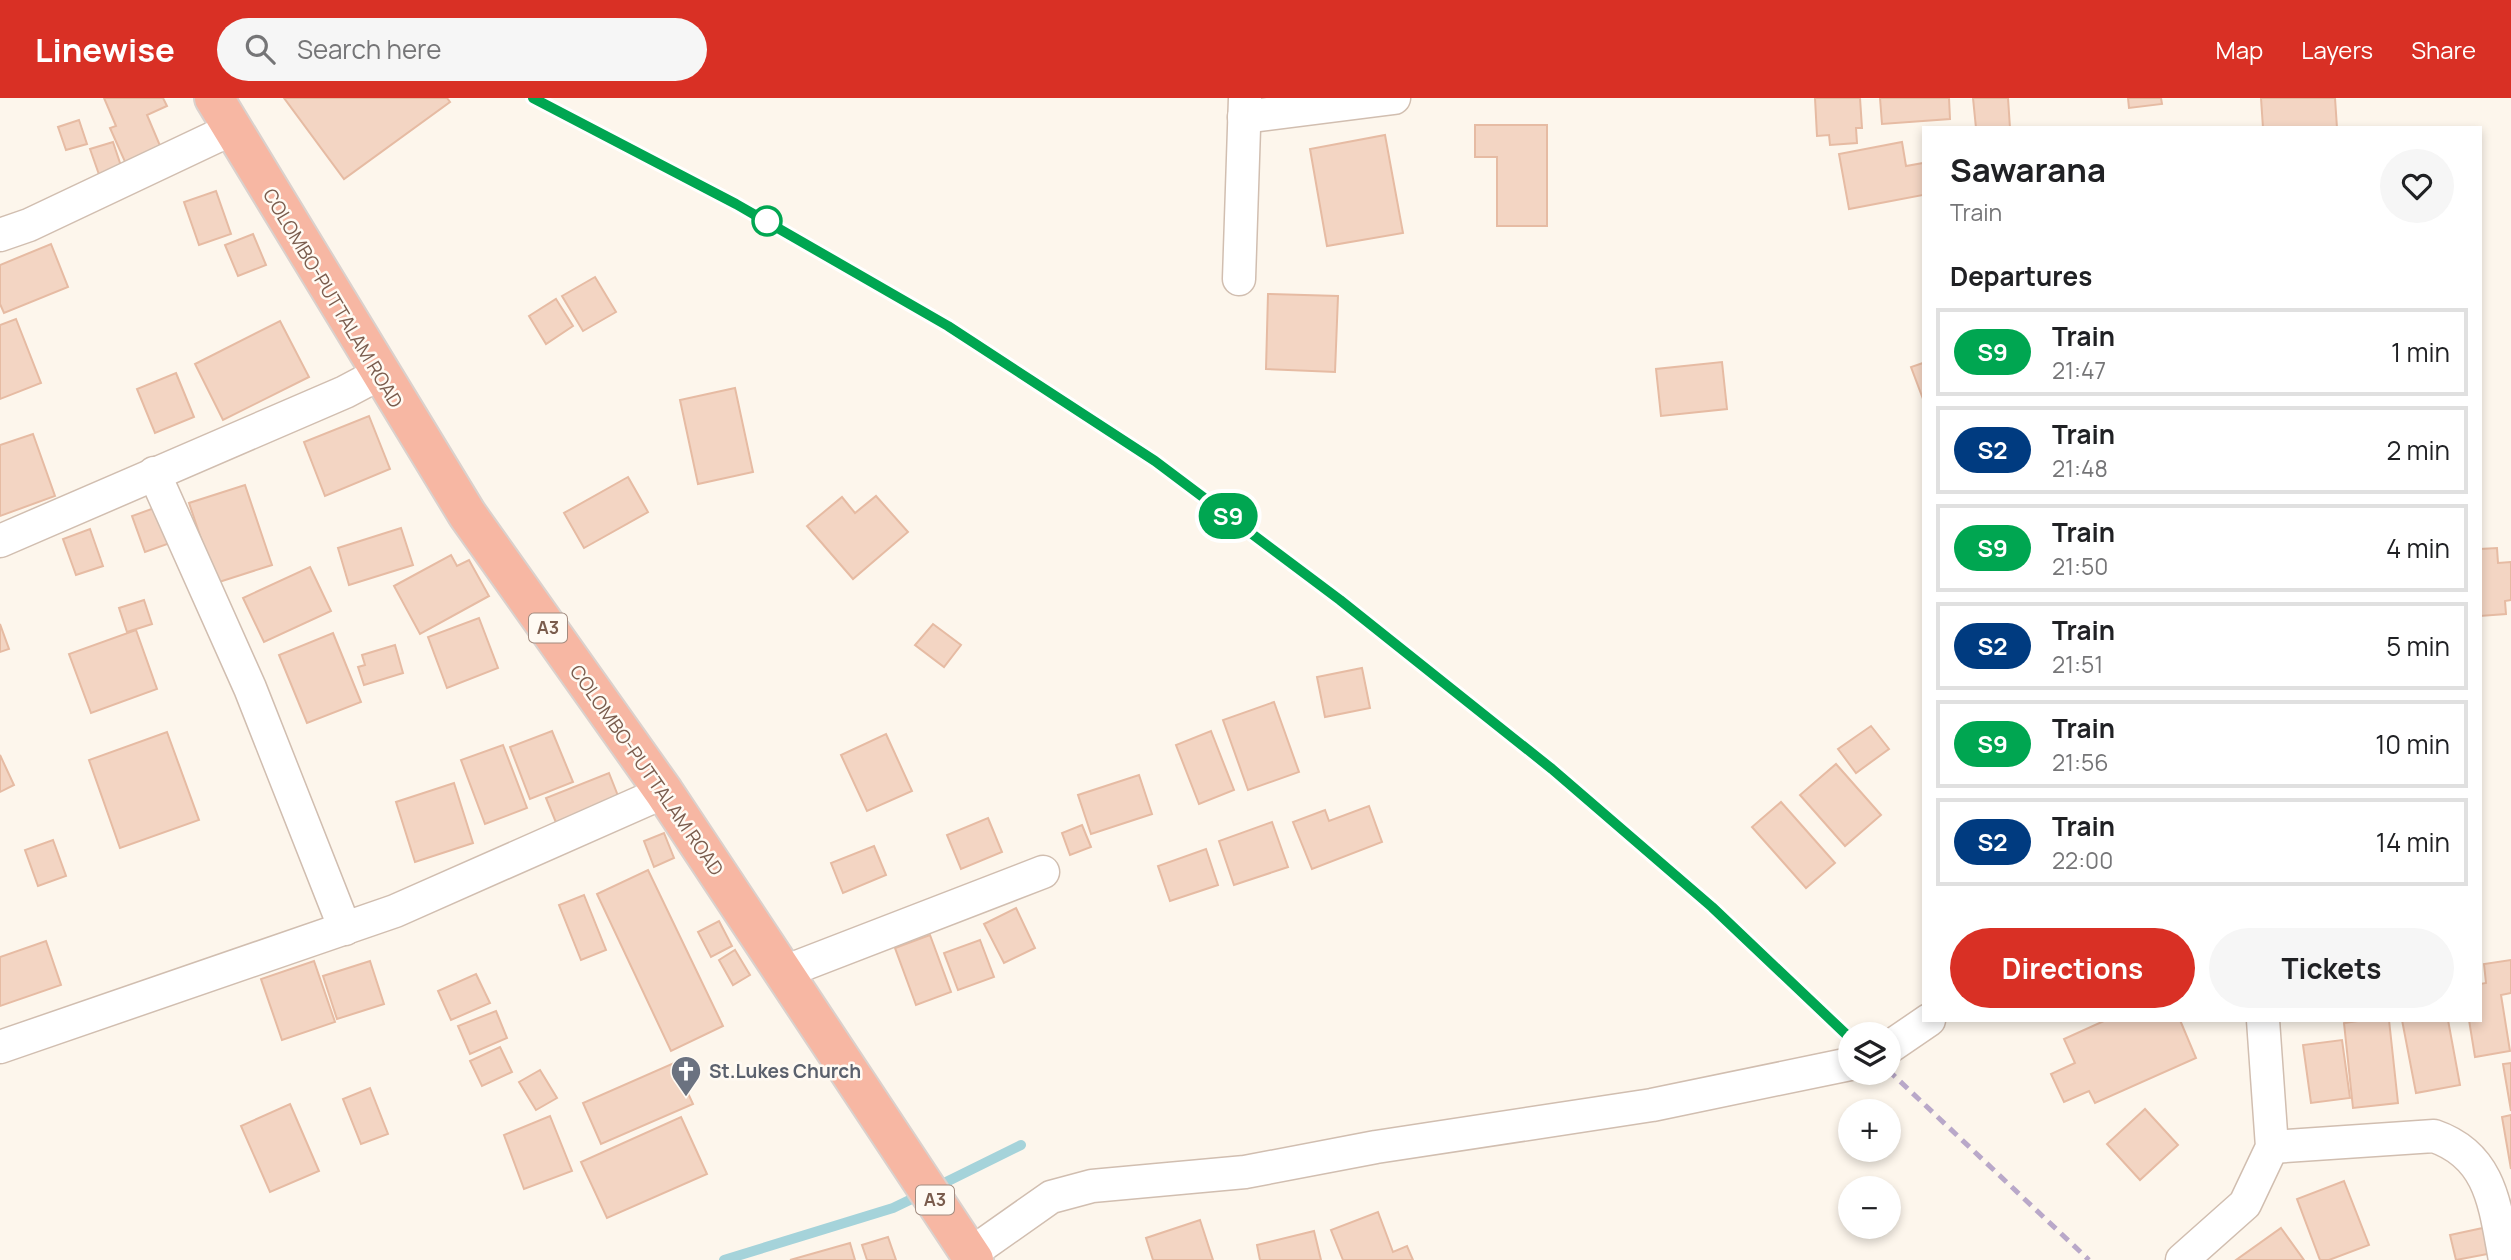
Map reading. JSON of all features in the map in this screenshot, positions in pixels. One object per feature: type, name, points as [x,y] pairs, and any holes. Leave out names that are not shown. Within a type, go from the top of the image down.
[{"type":"highway","name":"COLOMBO-PUTTALAM ROAD","points":[[223,113],[379,374],[467,514],[664,792],[972,1257]]},
{"type":"street","points":[[1239,279],[1244,108],[1394,98]]},
{"type":"street","points":[[0,235],[29,225],[223,113]]},
{"type":"street","points":[[0,541],[345,393],[379,374]]},
{"type":"street","points":[[154,473],[250,688],[345,929]]},
{"type":"street","points":[[0,1047],[394,911],[664,792]]},
{"type":"street","points":[[784,972],[1043,872]]},
{"type":"street","points":[[1901,1039],[1926,1022]]},
{"type":"street","points":[[2182,1260],[2245,1204],[2272,1147],[2263,1022]]},
{"type":"street","points":[[972,1257],[1051,1197],[1093,1186],[1245,1171],[1376,1147],[1652,1105],[1838,1066]]},
{"type":"street","points":[[2272,1147],[2434,1136],[2451,1142],[2480,1170],[2493,1193],[2505,1260]]},
{"type":"building","points":[[104,98],[163,98],[167,106],[147,115],[161,148],[126,164],[110,128],[116,126]]},
{"type":"building","points":[[284,98],[447,98],[450,102],[344,179]]},
{"type":"building","points":[[1815,98],[1860,98],[1862,128],[1856,128],[1857,143],[1830,145],[1829,135],[1817,136]]},
{"type":"building","points":[[1880,98],[1949,98],[1950,119],[1882,124]]},
{"type":"building","points":[[1973,98],[2008,98],[2010,126],[1976,126]]},
{"type":"building","points":[[2128,98],[2161,98],[2162,104],[2129,108]]},
{"type":"building","points":[[2261,98],[2335,98],[2337,126],[2263,126]]},
{"type":"building","points":[[79,120],[87,144],[66,150],[58,127]]},
{"type":"building","points":[[1475,125],[1547,125],[1547,226],[1497,226],[1497,157],[1475,157]]},
{"type":"building","points":[[1385,135],[1403,233],[1327,246],[1310,149]]},
{"type":"building","points":[[113,142],[124,175],[102,183],[90,149]]},
{"type":"building","points":[[1902,142],[1906,166],[1922,163],[1922,195],[1849,209],[1839,154]]},
{"type":"building","points":[[216,191],[231,234],[199,245],[184,202]]},
{"type":"building","points":[[253,234],[266,265],[238,276],[225,245]]},
{"type":"building","points":[[51,244],[68,287],[4,313],[0,304],[0,265]]},
{"type":"building","points":[[595,277],[616,312],[583,331],[562,296]]},
{"type":"building","points":[[1268,294],[1338,296],[1335,372],[1266,369]]},
{"type":"building","points":[[556,299],[573,326],[546,344],[529,316]]},
{"type":"building","points":[[16,319],[41,383],[0,399],[0,325]]},
{"type":"building","points":[[280,321],[309,377],[223,420],[195,364]]},
{"type":"building","points":[[1722,362],[1727,409],[1661,416],[1656,369]]},
{"type":"building","points":[[1922,363],[1922,396],[1911,367]]},
{"type":"building","points":[[176,373],[194,417],[155,433],[137,389]]},
{"type":"building","points":[[735,388],[753,472],[698,484],[680,400]]},
{"type":"building","points":[[369,416],[390,469],[325,496],[304,442]]},
{"type":"building","points":[[33,434],[55,496],[0,516],[0,445]]},
{"type":"building","points":[[628,477],[648,512],[584,548],[564,513]]},
{"type":"building","points":[[245,485],[272,565],[216,583],[189,503]]},
{"type":"building","points":[[876,496],[908,532],[853,579],[807,526],[842,497],[855,513]]},
{"type":"building","points":[[160,506],[173,542],[145,552],[132,516]]},
{"type":"building","points":[[401,528],[413,565],[349,585],[338,548]]},
{"type":"building","points":[[90,529],[103,566],[76,575],[63,539]]},
{"type":"building","points":[[2497,548],[2498,563],[2511,562],[2511,600],[2505,601],[2506,614],[2482,616],[2482,549]]},
{"type":"building","points":[[451,555],[457,566],[469,560],[489,596],[420,634],[394,586]]},
{"type":"building","points":[[310,567],[331,611],[264,642],[243,598]]},
{"type":"building","points":[[144,600],[152,624],[127,632],[119,608]]},
{"type":"building","points":[[479,618],[498,668],[447,688],[428,637]]},
{"type":"building","points":[[0,624],[9,649],[0,652]]},
{"type":"building","points":[[933,624],[961,645],[944,667],[915,645]]},
{"type":"building","points":[[136,630],[157,689],[91,713],[69,654]]},
{"type":"building","points":[[333,633],[361,702],[307,723],[279,655]]},
{"type":"building","points":[[395,645],[403,673],[364,685],[358,667],[365,665],[362,655]]},
{"type":"building","points":[[1362,668],[1370,708],[1325,717],[1317,677]]},
{"type":"building","points":[[1274,702],[1299,772],[1248,790],[1223,720]]},
{"type":"building","points":[[1871,726],[1889,749],[1856,773],[1838,749]]},
{"type":"building","points":[[552,731],[573,782],[530,799],[510,747]]},
{"type":"building","points":[[1211,731],[1234,790],[1199,804],[1176,745]]},
{"type":"building","points":[[167,732],[199,820],[120,848],[89,760]]},
{"type":"building","points":[[886,734],[912,791],[867,811],[841,755]]},
{"type":"building","points":[[503,745],[527,808],[485,824],[461,760]]},
{"type":"building","points":[[0,755],[14,785],[0,792]]},
{"type":"building","points":[[1836,764],[1881,815],[1845,846],[1800,795]]},
{"type":"building","points":[[609,773],[622,806],[559,830],[546,798]]},
{"type":"building","points":[[1139,775],[1152,814],[1091,834],[1078,795]]},
{"type":"building","points":[[454,783],[473,843],[415,862],[396,802]]},
{"type":"building","points":[[1781,802],[1835,863],[1806,888],[1752,827]]},
{"type":"building","points":[[1369,806],[1382,842],[1312,869],[1293,822],[1325,810],[1329,821]]},
{"type":"building","points":[[988,818],[1002,852],[961,869],[947,835]]},
{"type":"building","points":[[1272,822],[1288,867],[1234,885],[1219,841]]},
{"type":"building","points":[[1082,825],[1091,847],[1070,855],[1062,833]]},
{"type":"building","points":[[664,833],[674,858],[654,867],[644,841]]},
{"type":"building","points":[[53,840],[66,876],[38,886],[25,850]]},
{"type":"building","points":[[874,846],[886,875],[843,893],[831,863]]},
{"type":"building","points":[[1206,849],[1218,885],[1170,901],[1158,866]]},
{"type":"building","points":[[648,870],[723,1026],[671,1051],[597,894]]},
{"type":"building","points":[[584,895],[606,950],[581,960],[559,905]]},
{"type":"building","points":[[1016,908],[1035,948],[1004,963],[984,924]]},
{"type":"building","points":[[719,921],[732,946],[711,957],[698,932]]},
{"type":"building","points":[[930,935],[951,992],[916,1005],[895,948]]},
{"type":"building","points":[[980,940],[994,977],[958,990],[944,953]]},
{"type":"building","points":[[46,941],[61,985],[0,1006],[0,957]]},
{"type":"building","points":[[735,950],[750,975],[733,985],[719,960]]},
{"type":"building","points":[[2511,960],[2511,993],[2501,995],[2510,1051],[2475,1057],[2469,1022],[2482,1022],[2482,984],[2486,983],[2484,964]]},
{"type":"building","points":[[314,961],[335,1022],[282,1040],[261,979]]},
{"type":"building","points":[[370,961],[384,1004],[337,1019],[323,976]]},
{"type":"building","points":[[476,974],[490,1003],[451,1020],[438,991]]},
{"type":"building","points":[[496,1011],[507,1038],[470,1054],[458,1026]]},
{"type":"building","points":[[2102,1022],[2181,1022],[2196,1058],[2095,1103],[2089,1091],[2064,1102],[2051,1074],[2075,1063],[2064,1039]]},
{"type":"building","points":[[2389,1022],[2398,1103],[2353,1108],[2344,1023]]},
{"type":"building","points":[[2402,1022],[2448,1022],[2460,1085],[2416,1093]]},
{"type":"building","points":[[2342,1040],[2350,1098],[2311,1103],[2303,1045]]},
{"type":"building","points":[[500,1047],[512,1072],[482,1086],[470,1061]]},
{"type":"building","points":[[674,1063],[693,1104],[601,1144],[583,1103]]},
{"type":"building","points":[[2511,1063],[2511,1111],[2503,1064]]},
{"type":"building","points":[[540,1070],[557,1098],[536,1110],[519,1082]]},
{"type":"building","points":[[370,1088],[388,1134],[361,1144],[343,1099]]},
{"type":"building","points":[[290,1104],[319,1171],[270,1192],[241,1126]]},
{"type":"building","points":[[2145,1109],[2178,1145],[2140,1180],[2107,1144]]},
{"type":"building","points":[[2511,1115],[2511,1169],[2502,1117]]},
{"type":"building","points":[[550,1116],[572,1171],[524,1189],[504,1135]]},
{"type":"building","points":[[681,1117],[707,1174],[607,1218],[581,1162]]},
{"type":"building","points":[[2344,1181],[2369,1245],[2329,1260],[2320,1260],[2297,1199]]},
{"type":"building","points":[[1378,1212],[1393,1252],[1407,1246],[1413,1260],[1343,1260],[1331,1230]]},
{"type":"building","points":[[1200,1220],[1213,1260],[1153,1260],[1146,1238]]},
{"type":"building","points":[[2492,1226],[2498,1252],[2456,1260],[2450,1235]]},
{"type":"building","points":[[2281,1228],[2304,1260],[2236,1260]]},
{"type":"building","points":[[1314,1231],[1321,1260],[1260,1260],[1257,1245]]},
{"type":"building","points":[[888,1237],[896,1260],[867,1260],[862,1245]]},
{"type":"building","points":[[850,1243],[855,1260],[790,1260]]},
{"type":"waterway","points":[[934,1188],[1021,1145]]},
{"type":"waterway","points":[[724,1260],[893,1208],[920,1195]]},
{"type":"railway","points":[[533,98],[736,204],[948,326],[1155,461],[1340,600],[1552,769],[1711,907],[1838,1027]]},
{"type":"railway","points":[[1901,1082],[2089,1260]]},
{"type":"train","name":"S9","points":[[533,98],[736,204],[948,326],[1155,461],[1340,600],[1552,769],[1712,907],[1838,1027]]},
{"type":"place","name":"St.Lukes Church","points":[[686,1098]]}]
